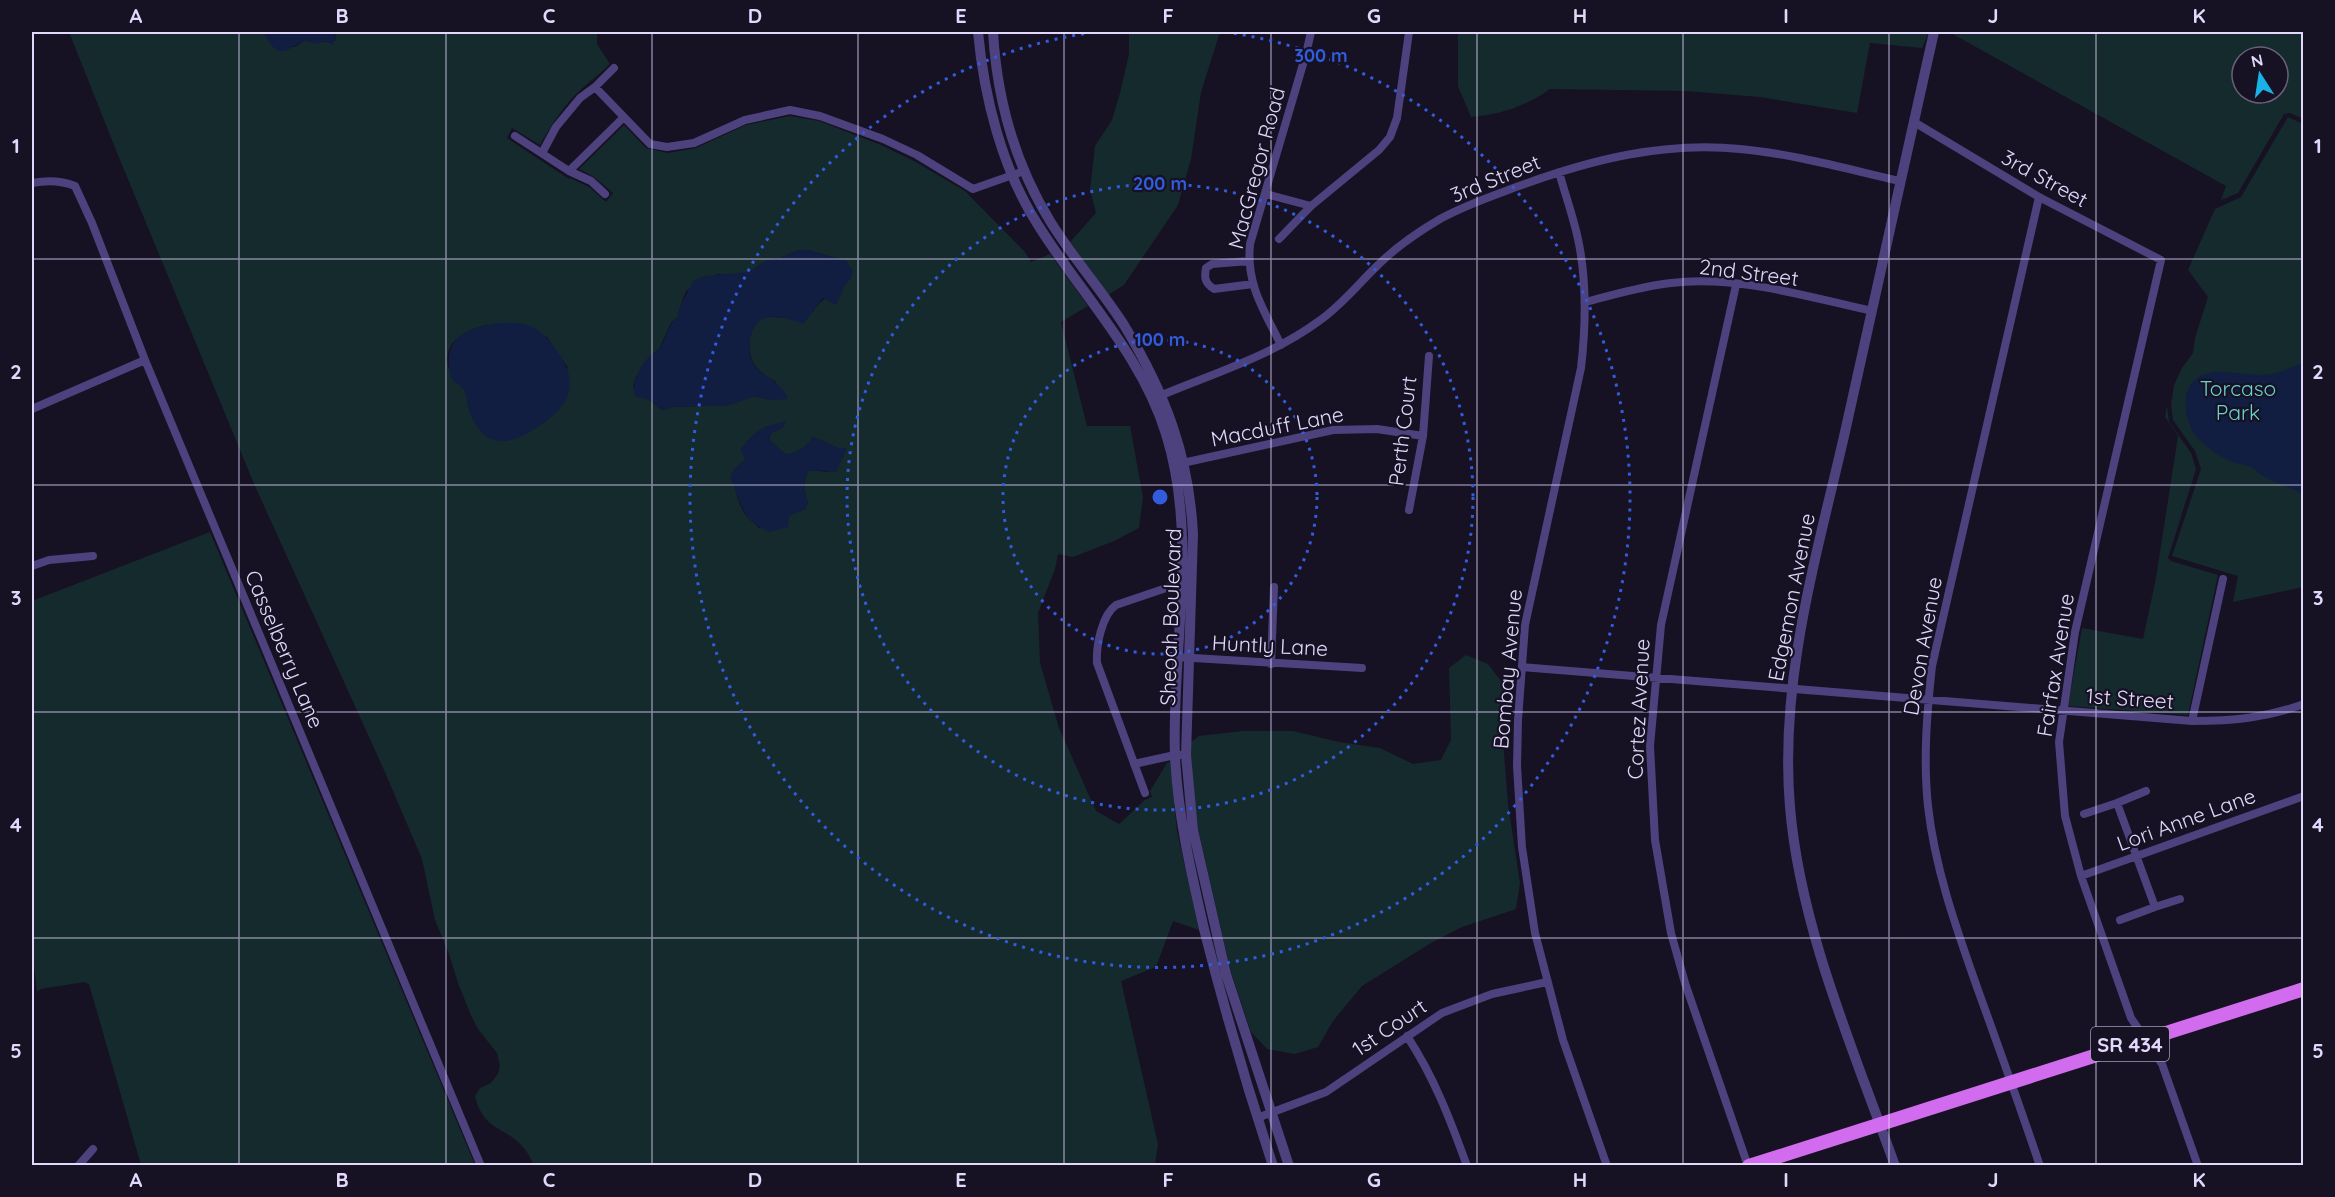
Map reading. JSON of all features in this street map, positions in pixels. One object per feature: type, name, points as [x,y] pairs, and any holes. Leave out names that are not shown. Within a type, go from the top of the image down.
[{"type":"main road","name":"SR 434","points":[[1749,1166],[2304,989]]},
{"type":"street","name":"Sheoah Boulevard","points":[[978,32],[984,79],[993,120],[1019,173],[1049,220],[1123,324],[1157,397],[1177,433],[1180,464],[1181,584],[1177,657],[1182,830],[1215,974],[1273,1166]]},
{"type":"street","name":"Sheoah Boulevard","points":[[993,32],[998,82],[1019,173]]},
{"type":"street","name":"MacGregor Road","points":[[1281,345],[1258,298],[1248,261],[1250,244],[1311,32]]},
{"type":"street","points":[[1279,239],[1311,206],[1379,150],[1390,137],[1397,118],[1409,32]]},
{"type":"street","name":"Edgemon Avenue","points":[[1895,1166],[1814,934],[1798,865],[1790,806],[1788,735],[1801,625],[1934,32]]},
{"type":"street","points":[[543,153],[556,127],[580,98],[614,68]]},
{"type":"street","points":[[595,87],[650,144],[667,147],[694,142],[745,120],[790,110],[820,116],[883,140],[916,155],[973,189],[1019,173]]},
{"type":"street","points":[[569,171],[624,117]]},
{"type":"street","name":"3rd Street","points":[[1914,122],[2039,197],[2161,260]]},
{"type":"street","points":[[514,136],[569,171],[591,182],[605,194]]},
{"type":"street","name":"3rd Street","points":[[1157,397],[1281,345],[1319,321],[1346,299],[1379,264],[1407,240],[1440,219],[1487,197],[1559,172],[1597,161],[1645,152],[1703,147],[1774,153],[1900,181]]},
{"type":"street","name":"Bombay Avenue","points":[[1559,172],[1578,238],[1583,269],[1585,334],[1581,368],[1525,624],[1518,720],[1518,807],[1533,921],[1547,982],[1563,1040],[1607,1166]]},
{"type":"street","name":"Casselberry Lane","points":[[32,183],[63,182],[75,186],[92,223],[145,360],[481,1166]]},
{"type":"street","points":[[1266,194],[1311,206]]},
{"type":"street","name":"Devon Avenue","points":[[2039,197],[1936,646],[1928,700],[1925,765],[1934,842],[1954,921],[2040,1166]]},
{"type":"street","name":"Fairfax Avenue","points":[[2161,260],[2075,632],[2059,742],[2061,790],[2071,843],[2081,876],[2131,1018],[2162,1064],[2198,1166]]},
{"type":"street","points":[[1248,261],[1212,264],[1206,268],[1204,276],[1207,284],[1214,289],[1253,284]]},
{"type":"street","name":"2nd Street","points":[[1585,302],[1671,283],[1707,282],[1766,288],[1872,311]]},
{"type":"street","name":"Cortez Avenue","points":[[1736,285],[1661,625],[1650,746],[1655,840],[1665,902],[1685,983],[1749,1166]]},
{"type":"street","name":"Perth Court","points":[[1409,510],[1423,436],[1429,356]]},
{"type":"street","points":[[32,409],[145,360]]},
{"type":"street","name":"Macduff Lane","points":[[1180,464],[1333,430],[1377,429],[1423,436]]},
{"type":"street","name":"Sheoah Boulevard","points":[[1180,464],[1191,500],[1193,534],[1189,659],[1180,755],[1193,830],[1223,963],[1289,1166]]},
{"type":"street","points":[[32,566],[49,560],[93,556]]},
{"type":"street","points":[[2192,721],[2223,579]]},
{"type":"street","points":[[1145,793],[1096,663],[1096,654],[1109,609],[1116,604],[1181,584]]},
{"type":"street","points":[[1270,664],[1274,587]]},
{"type":"street","name":"Huntly Lane","points":[[1177,657],[1362,668]]},
{"type":"street","name":"1st Street","points":[[1522,667],[2192,721],[2233,721],[2259,717],[2304,704]]},
{"type":"street","points":[[1134,764],[1180,755]]},
{"type":"street","points":[[2084,814],[2145,791]]},
{"type":"street","name":"Lori Anne Lane","points":[[2081,876],[2304,796]]},
{"type":"street","points":[[2117,803],[2154,907]]},
{"type":"street","points":[[2120,920],[2180,899]]},
{"type":"street","name":"1st Court","points":[[1257,1118],[1273,1114],[1326,1092],[1442,1013],[1468,1002],[1547,982]]},
{"type":"street","points":[[1407,1036],[1434,1080],[1446,1106],[1467,1166]]},
{"type":"street","points":[[78,1166],[93,1149]]},
{"type":"green space","points":[[69,32],[266,32],[265,35],[273,46],[295,47],[305,40],[316,43],[335,41],[336,32],[597,32],[597,44],[610,64],[570,101],[540,145],[512,128],[507,138],[569,179],[589,187],[606,202],[613,193],[594,177],[579,169],[624,125],[646,148],[668,153],[696,148],[746,125],[790,116],[819,121],[881,145],[914,161],[965,191],[1025,252],[1031,262],[1050,254],[1088,306],[1061,322],[1087,426],[1130,426],[1143,497],[1139,528],[1114,541],[1073,557],[1058,554],[1055,569],[1038,613],[1040,663],[1059,728],[1096,811],[1119,824],[1145,800],[1152,797],[1150,791],[1167,763],[1170,762],[1177,831],[1199,930],[1173,921],[1156,967],[1121,981],[1158,1144],[1155,1165],[534,1165],[517,1141],[489,1122],[483,1116],[475,1096],[480,1088],[491,1083],[498,1074],[500,1066],[497,1053],[478,1029],[470,1013],[435,920],[422,859],[255,486]],"holes":[[[798,250],[808,250],[846,261],[852,271],[850,278],[822,301],[813,312],[788,318],[765,318],[755,325],[750,338],[750,353],[754,365],[776,382],[772,400],[753,396],[730,405],[673,407],[662,410],[633,387],[636,377],[650,356],[659,349],[671,323],[678,317],[686,291],[718,274],[739,275],[750,272],[764,262],[774,258],[779,259]],[[486,325],[547,337],[568,368],[480,430],[468,407],[465,391],[450,372],[447,359],[452,344],[463,334]],[[768,426],[782,428],[771,433],[769,440],[786,455],[802,449],[813,437],[838,448],[847,448],[829,472],[809,470],[805,482],[808,502],[805,509],[759,528],[746,516],[740,504],[733,471],[745,459],[743,448],[754,435]]]},
{"type":"green space","points":[[1129,32],[1220,32],[1201,92],[1191,159],[1178,205],[1124,285],[1108,295],[1070,242],[1096,213],[1090,190],[1095,146],[1112,120],[1129,54]]},
{"type":"green space","points":[[1458,32],[1929,32],[1922,48],[1870,43],[1857,113],[1760,97],[1686,91],[1550,89],[1512,109],[1471,117],[1458,86]]},
{"type":"green space","points":[[1949,32],[2303,32],[2303,119],[2290,113],[2284,114],[2238,193],[2221,200],[2226,186]]},
{"type":"green space","name":"Torcaso Park","points":[[2288,117],[2303,124],[2303,587],[2233,602],[2238,576],[2172,556],[2201,469],[2195,451],[2173,420],[2171,405],[2174,385],[2182,368],[2193,353],[2195,338],[2208,297],[2188,270],[2215,209],[2241,197]]},
{"type":"green space","points":[[2167,406],[2169,422],[2191,453],[2196,469],[2168,558],[2171,561],[2218,575],[2188,715],[2068,706],[2082,628],[2143,639],[2156,578],[2178,436],[2165,417]]},
{"type":"green space","points":[[210,532],[475,1165],[141,1165],[89,984],[84,982],[41,989],[37,992],[32,948],[32,601]]},
{"type":"green space","points":[[1466,655],[1488,664],[1504,685],[1503,740],[1508,804],[1520,883],[1516,909],[1462,927],[1431,943],[1362,986],[1333,1021],[1318,1047],[1295,1054],[1267,1049],[1251,1032],[1231,972],[1198,829],[1191,770],[1191,742],[1199,736],[1243,731],[1293,731],[1339,742],[1380,748],[1413,764],[1441,760],[1451,740],[1449,668]]},
{"type":"water","points":[[266,32],[336,32],[333,45],[326,41],[315,44],[305,40],[283,51],[274,48],[265,35]]},
{"type":"water","points":[[798,250],[808,250],[846,261],[852,271],[851,278],[845,285],[836,305],[823,298],[803,324],[784,318],[771,317],[760,321],[753,329],[750,337],[750,358],[759,371],[779,385],[788,399],[772,400],[753,396],[730,405],[673,407],[662,410],[650,400],[635,396],[634,385],[641,368],[662,345],[678,317],[680,307],[693,281],[705,276],[750,272],[764,262],[774,258],[779,259]]},
{"type":"water","points":[[499,323],[527,325],[542,333],[564,363],[570,384],[569,393],[559,410],[535,429],[506,441],[493,440],[483,434],[475,424],[463,388],[451,377],[449,366],[450,350],[459,337],[473,329]]},
{"type":"water","points":[[2304,363],[2303,495],[2264,477],[2251,467],[2232,462],[2210,449],[2190,426],[2186,400],[2191,384],[2205,374],[2227,372],[2264,375]]},
{"type":"water","points":[[787,421],[782,428],[771,433],[769,440],[786,455],[802,449],[813,437],[838,448],[847,448],[836,472],[809,470],[805,483],[808,502],[805,509],[789,516],[788,527],[770,532],[760,528],[747,516],[730,477],[745,459],[740,449],[754,434]]}]
